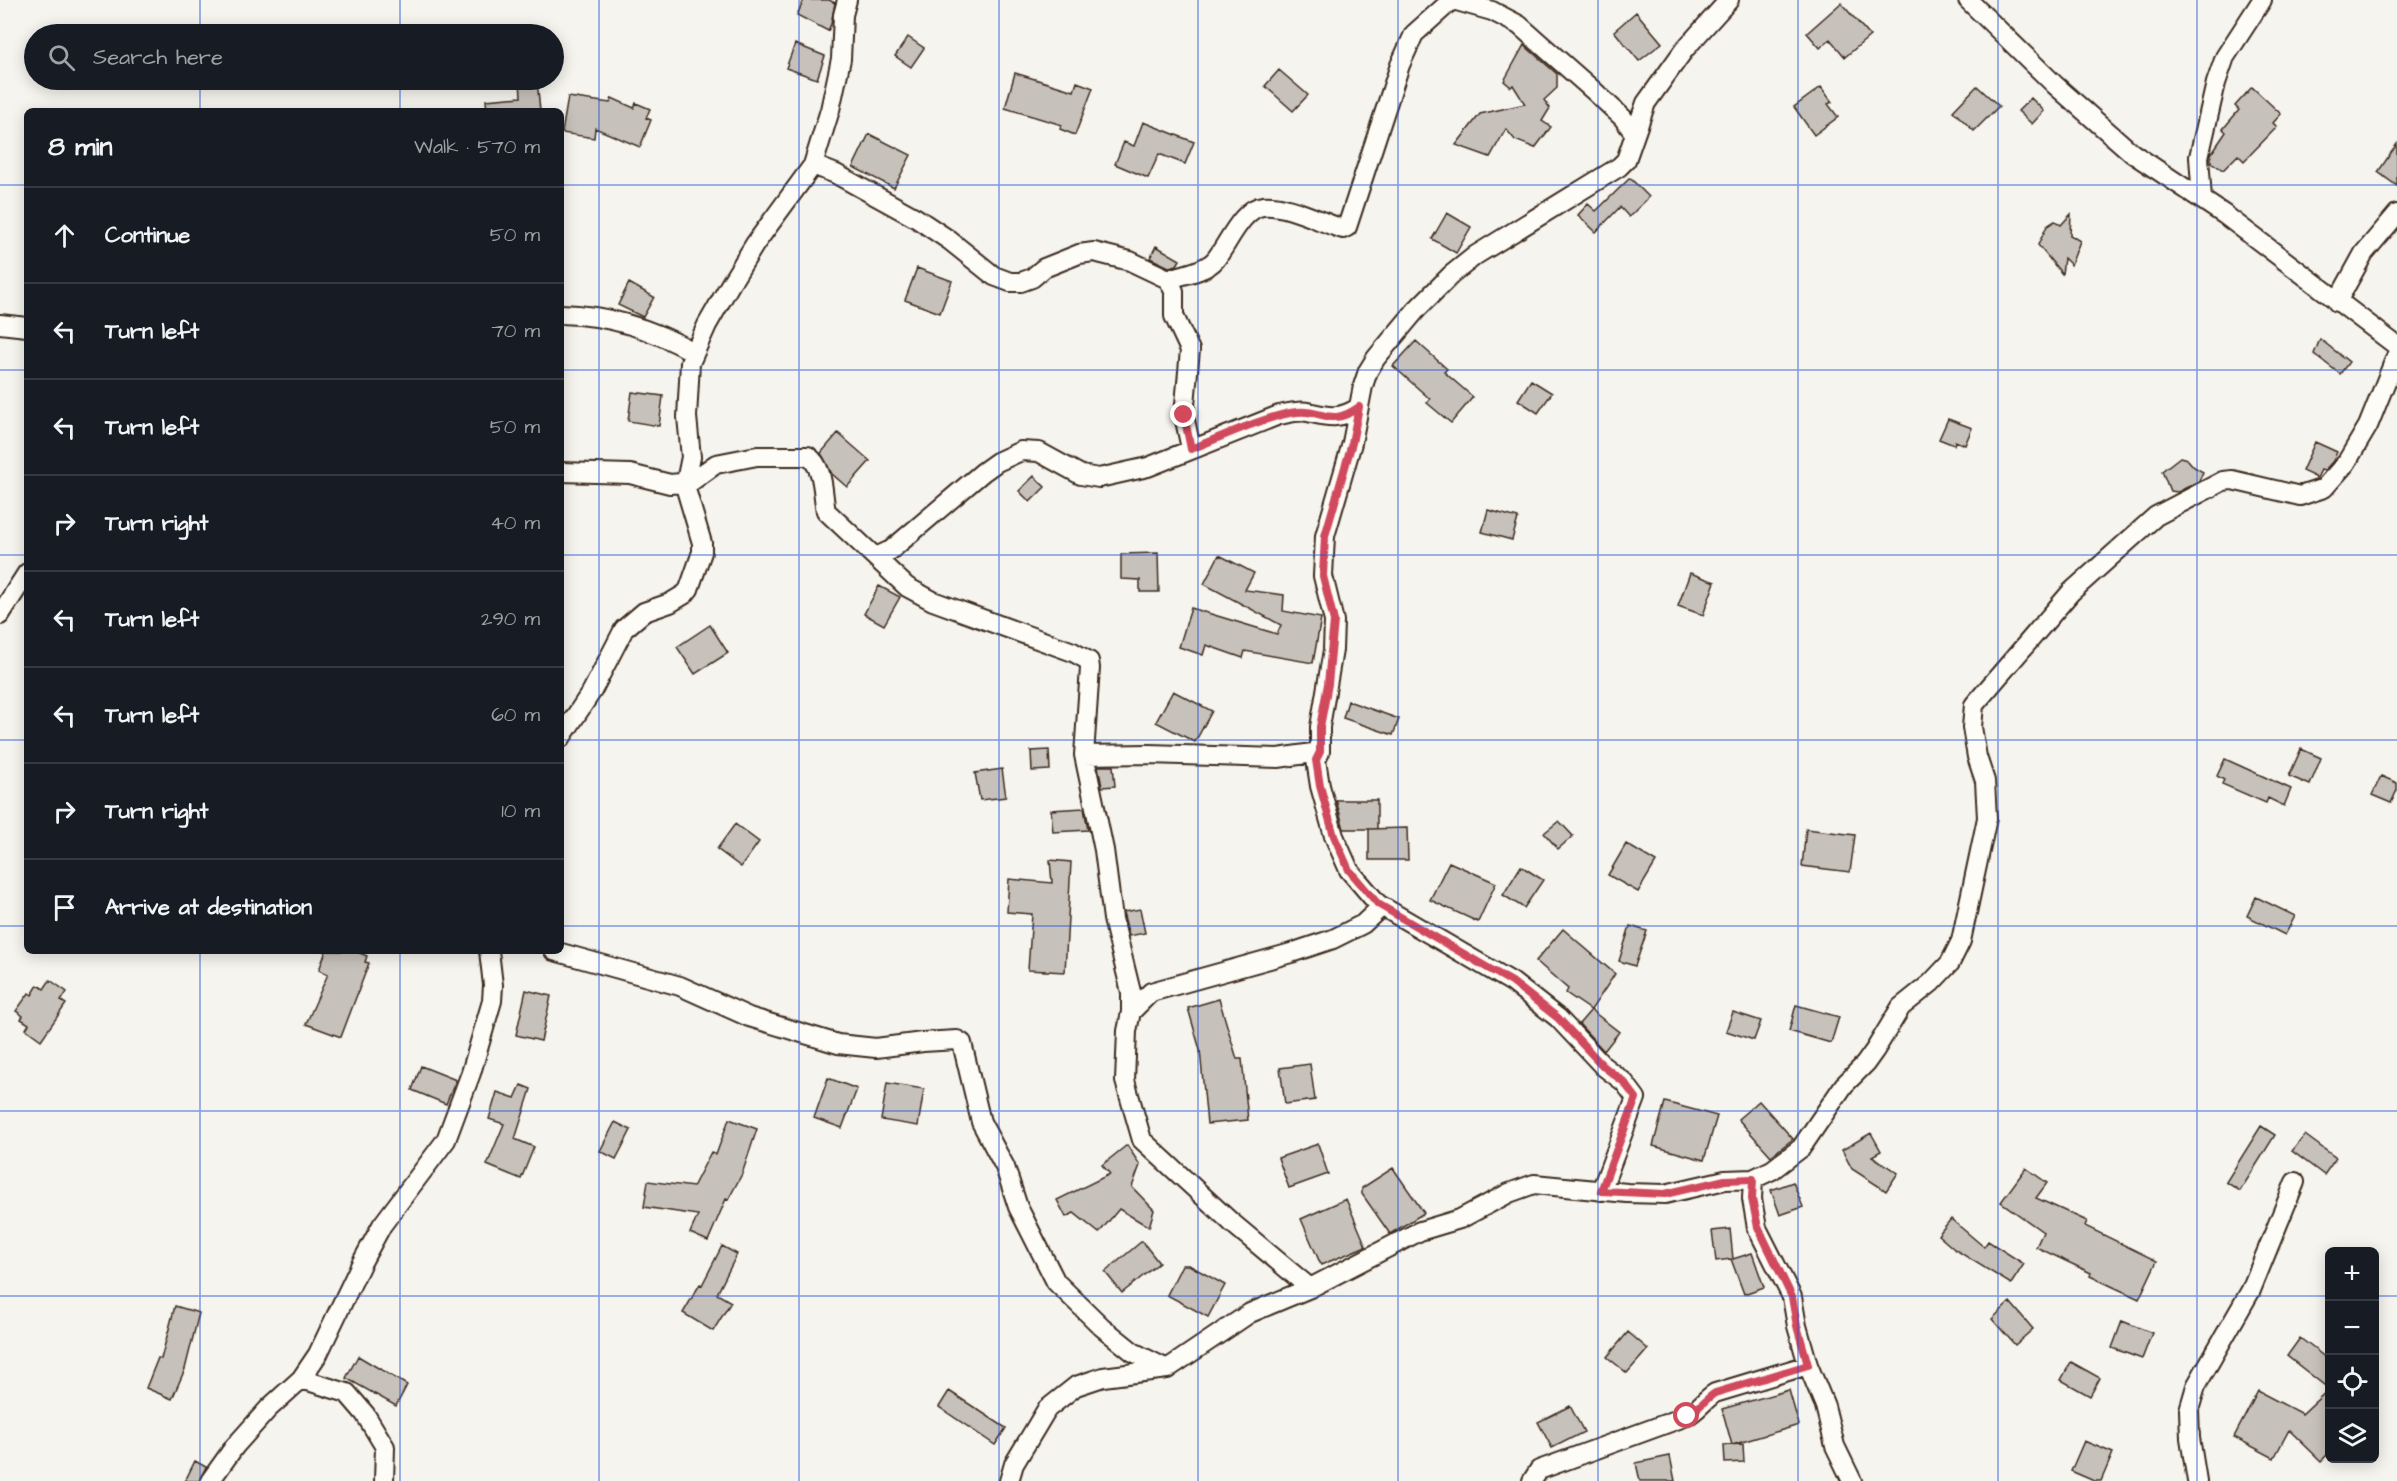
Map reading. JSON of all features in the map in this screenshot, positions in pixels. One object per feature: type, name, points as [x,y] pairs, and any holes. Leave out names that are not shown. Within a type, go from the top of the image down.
[{"type":"street","points":[[564,733],[592,691],[624,629],[644,612],[670,603],[689,589],[702,552],[702,543],[686,486],[691,457],[687,417],[688,376],[694,352],[755,244],[813,165],[830,110],[841,59],[843,15],[847,0]]},
{"type":"street","points":[[1168,279],[1214,262],[1236,228],[1251,212],[1262,206],[1278,207],[1343,229],[1347,227],[1400,65],[1414,34],[1453,0],[1492,11],[1519,25],[1623,118],[1634,133]]},
{"type":"street","points":[[1601,1191],[1636,1098],[1631,1090],[1603,1066],[1558,1018],[1531,995],[1381,907],[1349,870],[1334,836],[1320,786],[1316,760],[1320,752],[1320,727],[1328,684],[1334,621],[1323,576],[1325,536],[1352,443],[1365,378],[1372,363],[1417,309],[1476,255],[1619,167],[1626,160],[1646,103],[1684,50],[1730,0]]},
{"type":"street","points":[[1968,0],[2069,98],[2132,153],[2202,199],[2397,346]]},
{"type":"street","points":[[2202,199],[2199,157],[2216,83],[2225,57],[2262,0]]},
{"type":"street","points":[[813,165],[836,174],[916,218],[949,240],[994,276],[1010,282],[1021,282],[1032,278],[1044,268],[1079,254],[1094,252],[1130,261],[1168,279],[1174,291],[1174,316],[1190,350],[1184,415],[1191,449]]},
{"type":"street","points":[[2337,302],[2364,252],[2397,214]]},
{"type":"street","points":[[564,314],[610,319],[643,328],[694,352]]},
{"type":"street","points":[[0,324],[24,327]]},
{"type":"street","points":[[1009,1481],[1014,1464],[1047,1409],[1076,1386],[1103,1377],[1167,1369],[1250,1313],[1310,1288],[1420,1231],[1460,1219],[1490,1202],[1534,1184],[1601,1191],[1665,1194],[1725,1180],[1753,1179],[1772,1170],[1801,1148],[1844,1085],[1875,1050],[1901,1007],[1931,983],[1950,963],[1961,941],[1987,818],[1985,781],[1977,757],[1972,727],[1974,705],[2071,592],[2156,516],[2223,481],[2232,480],[2300,496],[2324,488],[2346,463],[2368,426],[2397,354]]},
{"type":"street","points":[[876,556],[891,550],[990,467],[1021,451],[1039,452],[1081,475],[1099,478],[1148,467],[1280,415],[1299,412],[1324,417],[1340,417],[1359,407]]},
{"type":"street","points":[[686,486],[716,464],[757,456],[808,456],[815,461],[823,483],[826,512],[907,586],[933,601],[1073,652],[1089,661],[1084,755],[1104,850],[1113,919],[1131,992],[1125,1081],[1142,1140],[1231,1222],[1310,1288]]},
{"type":"street","points":[[564,472],[630,474],[670,484],[681,483],[686,486]]},
{"type":"street","points":[[0,615],[24,578]]},
{"type":"street","points":[[1084,755],[1149,754],[1278,758],[1320,752]]},
{"type":"street","points":[[1131,1012],[1151,992],[1333,939],[1363,924],[1381,907]]},
{"type":"street","points":[[210,1481],[235,1446],[269,1408],[302,1379],[322,1345],[382,1225],[446,1140],[471,1073],[492,1002],[493,985],[489,954]]},
{"type":"street","points":[[564,954],[680,986],[749,1017],[838,1044],[876,1048],[923,1042],[957,1040],[962,1042],[981,1122],[1005,1167],[1018,1207],[1056,1281],[1102,1327],[1133,1352],[1167,1369]]},
{"type":"street","points":[[1753,1179],[1752,1199],[1758,1227],[1792,1297],[1808,1365],[1825,1406],[1835,1446],[1852,1481]]},
{"type":"street","points":[[2197,1481],[2190,1438],[2189,1410],[2196,1386],[2251,1290],[2295,1182]]},
{"type":"street","points":[[1532,1481],[1539,1470],[1687,1416],[1695,1412],[1704,1400],[1715,1393],[1808,1365]]},
{"type":"street","points":[[302,1379],[347,1394],[365,1414],[385,1447],[384,1481]]},
{"type":"building","points":[[804,0],[829,0],[835,3],[828,31],[797,15]]},
{"type":"building","points":[[1841,3],[1870,36],[1845,57],[1830,39],[1820,48],[1807,33]]},
{"type":"building","points":[[1636,12],[1662,43],[1639,61],[1614,31]]},
{"type":"building","points":[[908,37],[924,48],[911,67],[895,56]]},
{"type":"building","points":[[795,44],[825,56],[817,79],[786,68]]},
{"type":"building","points":[[1524,45],[1557,74],[1557,88],[1544,100],[1550,108],[1542,121],[1551,127],[1535,148],[1515,140],[1506,129],[1490,157],[1456,145],[1480,114],[1525,104],[1513,85],[1511,87],[1504,81]]},
{"type":"building","points":[[1279,70],[1308,95],[1293,111],[1265,86]]},
{"type":"building","points":[[1015,73],[1074,91],[1077,82],[1093,88],[1075,135],[1060,129],[1062,125],[1005,108]]},
{"type":"building","points":[[1977,86],[1999,106],[1974,131],[1953,111]]},
{"type":"building","points":[[1821,87],[1832,102],[1828,104],[1838,117],[1814,135],[1794,107]]},
{"type":"building","points":[[2252,87],[2281,114],[2273,123],[2277,127],[2244,161],[2238,155],[2223,170],[2211,162],[2211,154],[2226,132],[2223,129],[2239,110],[2235,106]]},
{"type":"building","points":[[521,90],[538,90],[540,108],[487,108],[486,100],[521,97]]},
{"type":"building","points":[[568,97],[610,103],[612,98],[634,108],[636,103],[650,109],[646,118],[651,120],[640,147],[595,128],[594,138],[564,133]]},
{"type":"building","points":[[2031,98],[2044,111],[2032,124],[2018,111]]},
{"type":"building","points":[[1143,122],[1194,142],[1185,164],[1159,154],[1148,178],[1115,164],[1124,142],[1134,146]]},
{"type":"building","points":[[869,134],[911,155],[894,188],[853,167]]},
{"type":"building","points":[[2397,144],[2397,186],[2378,172]]},
{"type":"building","points":[[1630,178],[1649,197],[1629,217],[1620,207],[1596,232],[1578,215],[1588,204],[1596,211]]},
{"type":"building","points":[[1447,213],[1471,227],[1456,253],[1432,239]]},
{"type":"building","points":[[2071,214],[2070,235],[2080,241],[2071,265],[2064,258],[2062,274],[2038,245],[2047,226],[2055,221],[2061,225]]},
{"type":"building","points":[[1156,246],[1180,260],[1177,265],[1169,267],[1150,258]]},
{"type":"building","points":[[917,268],[952,281],[940,313],[905,300]]},
{"type":"building","points":[[629,283],[654,297],[643,317],[618,305]]},
{"type":"building","points":[[2320,339],[2349,362],[2340,374],[2314,354]]},
{"type":"building","points":[[1416,341],[1447,369],[1444,372],[1473,397],[1451,423],[1427,403],[1430,399],[1393,366]]},
{"type":"building","points":[[1531,380],[1552,393],[1538,413],[1518,400]]},
{"type":"building","points":[[632,392],[663,396],[659,426],[628,421]]},
{"type":"building","points":[[1948,419],[1972,428],[1965,445],[1955,441],[1954,445],[1939,439]]},
{"type":"building","points":[[838,433],[870,461],[847,487],[832,474],[821,453]]},
{"type":"building","points":[[2315,442],[2337,452],[2333,461],[2324,471],[2321,470],[2317,478],[2302,471]]},
{"type":"building","points":[[2180,457],[2187,459],[2203,472],[2199,481],[2178,492],[2170,491],[2162,471]]},
{"type":"building","points":[[1034,476],[1045,487],[1030,502],[1019,491]]},
{"type":"building","points":[[1488,510],[1518,518],[1512,540],[1482,532]]},
{"type":"building","points":[[1158,553],[1159,592],[1140,592],[1140,580],[1121,579],[1121,554]]},
{"type":"building","points":[[1219,555],[1254,573],[1245,590],[1284,595],[1283,611],[1321,618],[1313,663],[1245,651],[1243,658],[1206,645],[1203,655],[1179,647],[1191,608],[1277,634],[1281,625],[1204,584]]},
{"type":"building","points":[[1690,573],[1715,582],[1703,615],[1678,606]]},
{"type":"building","points":[[879,586],[900,597],[884,625],[864,614]]},
{"type":"building","points":[[710,625],[728,653],[695,674],[677,647]]},
{"type":"building","points":[[1173,691],[1212,711],[1195,742],[1156,722]]},
{"type":"building","points":[[1348,701],[1399,719],[1393,735],[1343,718]]},
{"type":"building","points":[[2301,749],[2321,758],[2310,785],[2289,776]]},
{"type":"building","points":[[1049,750],[1050,770],[1032,771],[1031,751]]},
{"type":"building","points":[[2225,759],[2291,789],[2284,806],[2268,798],[2266,803],[2222,784],[2224,780],[2217,776]]},
{"type":"building","points":[[1098,766],[1113,766],[1115,786],[1102,787]]},
{"type":"building","points":[[1002,769],[1006,797],[980,800],[975,773]]},
{"type":"building","points":[[2381,776],[2397,783],[2397,790],[2391,803],[2372,795]]},
{"type":"building","points":[[1336,800],[1377,800],[1377,829],[1344,829]]},
{"type":"building","points":[[1084,808],[1088,830],[1053,832],[1051,810]]},
{"type":"building","points":[[1559,821],[1573,836],[1558,849],[1544,833]]},
{"type":"building","points":[[735,824],[759,842],[741,867],[717,849]]},
{"type":"building","points":[[1407,828],[1408,860],[1369,860],[1369,829]]},
{"type":"building","points":[[1806,829],[1855,835],[1850,872],[1802,866]]},
{"type":"building","points":[[1626,844],[1656,862],[1638,892],[1608,875]]},
{"type":"building","points":[[1050,860],[1071,862],[1065,972],[1028,970],[1032,914],[1007,912],[1009,879],[1052,883]]},
{"type":"building","points":[[1449,862],[1496,883],[1478,922],[1430,900]]},
{"type":"building","points":[[1521,866],[1543,880],[1524,908],[1503,895]]},
{"type":"building","points":[[2256,897],[2295,916],[2285,935],[2247,916]]},
{"type":"building","points":[[1140,909],[1145,933],[1129,936],[1123,912]]},
{"type":"building","points":[[1630,926],[1647,931],[1635,966],[1619,961]]},
{"type":"building","points":[[1563,929],[1615,974],[1591,1010],[1566,993],[1568,989],[1536,961]]},
{"type":"building","points":[[325,954],[367,956],[365,962],[369,963],[341,1037],[306,1024],[328,974],[319,970]]},
{"type":"building","points":[[50,980],[67,992],[61,1001],[66,1004],[41,1040],[26,1029],[29,1024],[21,1019],[23,1016],[16,1011],[29,993],[32,995],[38,985],[44,989]]},
{"type":"building","points":[[526,990],[551,996],[541,1041],[516,1035]]},
{"type":"building","points":[[1219,999],[1237,1059],[1242,1059],[1248,1120],[1207,1124],[1200,1050],[1188,1008]]},
{"type":"building","points":[[1796,1005],[1839,1017],[1831,1043],[1789,1031]]},
{"type":"building","points":[[1591,1010],[1619,1032],[1604,1051],[1579,1024]]},
{"type":"building","points":[[1733,1012],[1761,1021],[1754,1040],[1726,1031]]},
{"type":"building","points":[[1310,1064],[1315,1100],[1285,1104],[1280,1068]]},
{"type":"building","points":[[421,1066],[456,1080],[446,1104],[412,1090]]},
{"type":"building","points":[[828,1078],[857,1089],[842,1128],[814,1118]]},
{"type":"building","points":[[887,1083],[924,1089],[918,1126],[881,1120]]},
{"type":"building","points":[[521,1085],[531,1089],[515,1139],[534,1147],[521,1179],[487,1165],[504,1124],[489,1119],[497,1092],[515,1098]]},
{"type":"building","points":[[1759,1101],[1793,1139],[1771,1156],[1738,1119]]},
{"type":"building","points":[[1665,1102],[1717,1116],[1704,1160],[1653,1146]]},
{"type":"building","points":[[729,1119],[757,1129],[742,1174],[728,1200],[726,1199],[708,1241],[690,1233],[698,1215],[644,1207],[648,1181],[693,1187],[711,1152],[716,1155]]},
{"type":"building","points":[[615,1122],[631,1130],[616,1159],[600,1151]]},
{"type":"building","points":[[2261,1126],[2275,1135],[2240,1191],[2226,1182]]},
{"type":"building","points":[[1871,1133],[1881,1151],[1872,1156],[1898,1173],[1886,1191],[1852,1169],[1842,1150]]},
{"type":"building","points":[[2305,1135],[2336,1158],[2324,1175],[2292,1151]]},
{"type":"building","points":[[1318,1144],[1328,1174],[1289,1188],[1278,1158]]},
{"type":"building","points":[[1127,1145],[1140,1165],[1132,1187],[1154,1210],[1149,1227],[1119,1209],[1099,1233],[1074,1213],[1066,1217],[1057,1200],[1110,1174],[1102,1165]]},
{"type":"building","points":[[1393,1168],[1424,1213],[1390,1234],[1362,1194],[1362,1188]]},
{"type":"building","points":[[2026,1168],[2047,1183],[2036,1198],[2087,1221],[2085,1226],[2157,1261],[2139,1299],[2036,1247],[2043,1232],[2001,1202]]},
{"type":"building","points":[[1793,1182],[1803,1207],[1780,1215],[1771,1190]]},
{"type":"building","points":[[1346,1199],[1366,1246],[1321,1265],[1301,1219]]},
{"type":"building","points":[[1951,1219],[1984,1247],[1988,1241],[2024,1264],[2011,1284],[1954,1249],[1938,1235]]},
{"type":"building","points":[[1730,1229],[1733,1259],[1752,1253],[1764,1287],[1744,1294],[1731,1259],[1716,1261],[1712,1231]]},
{"type":"building","points":[[1142,1241],[1159,1263],[1122,1293],[1105,1272]]},
{"type":"building","points":[[722,1246],[737,1254],[717,1294],[731,1302],[713,1331],[683,1313],[700,1284],[702,1285]]},
{"type":"building","points":[[1182,1265],[1189,1265],[1225,1285],[1208,1317],[1167,1295]]},
{"type":"building","points":[[2010,1302],[2033,1329],[2015,1345],[1992,1319]]},
{"type":"building","points":[[175,1306],[199,1313],[185,1369],[172,1399],[146,1388],[158,1358],[161,1359]]},
{"type":"building","points":[[2122,1321],[2152,1333],[2142,1359],[2112,1348]]},
{"type":"building","points":[[1628,1332],[1648,1349],[1627,1373],[1607,1357]]},
{"type":"building","points":[[2300,1338],[2325,1357],[2325,1386],[2287,1356]]},
{"type":"building","points":[[358,1356],[407,1385],[396,1406],[346,1378]]},
{"type":"building","points":[[2071,1362],[2100,1378],[2090,1396],[2061,1380]]},
{"type":"building","points":[[1789,1390],[1799,1425],[1732,1445],[1722,1409]]},
{"type":"building","points":[[949,1391],[1006,1428],[995,1445],[939,1407]]},
{"type":"building","points":[[2258,1391],[2302,1414],[2325,1393],[2325,1457],[2321,1461],[2289,1430],[2274,1458],[2234,1437]]},
{"type":"building","points":[[1570,1406],[1584,1432],[1552,1448],[1538,1422]]},
{"type":"building","points":[[2084,1441],[2113,1453],[2101,1481],[2094,1481],[2071,1471]]},
{"type":"building","points":[[1743,1444],[1744,1462],[1725,1463],[1724,1445]]},
{"type":"building","points":[[1670,1456],[1675,1481],[1640,1481],[1636,1463]]},
{"type":"building","points":[[195,1461],[206,1467],[199,1481],[185,1481]]},
{"type":"route","points":[[1184,415],[1191,449],[1280,415],[1309,412],[1324,417],[1340,417],[1350,414],[1359,407],[1352,443],[1325,536],[1323,576],[1334,621],[1333,650],[1320,727],[1320,752],[1316,760],[1320,786],[1334,836],[1349,870],[1381,907],[1411,922],[1531,995],[1558,1018],[1603,1066],[1631,1090],[1636,1098],[1601,1191],[1665,1194],[1725,1180],[1753,1179],[1752,1199],[1758,1227],[1792,1297],[1808,1365],[1715,1393],[1704,1400],[1695,1412],[1687,1416]]}]
